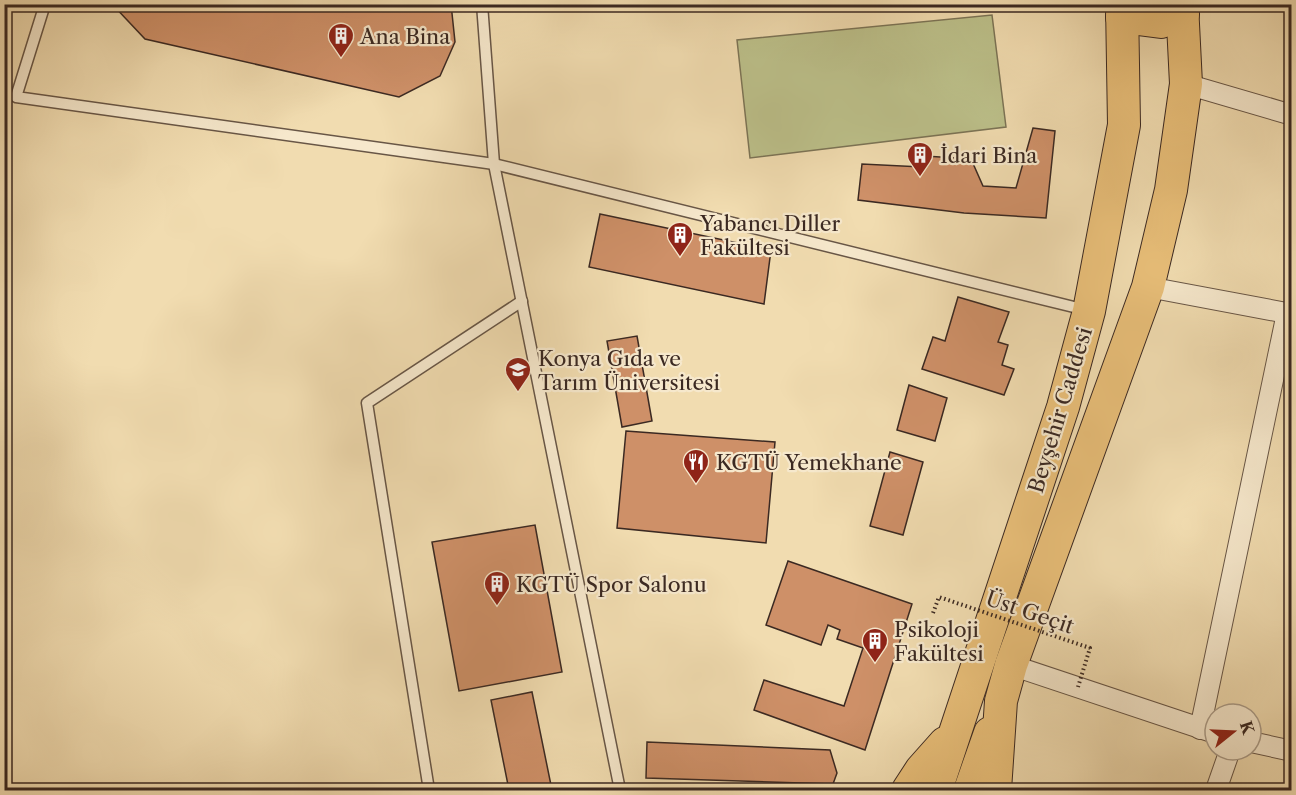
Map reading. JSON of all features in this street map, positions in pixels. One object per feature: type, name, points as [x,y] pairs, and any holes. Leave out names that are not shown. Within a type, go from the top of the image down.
[{"type":"main road","points":[[970,790],[1011,665],[1148,287],[1171,190],[1186,84],[1182,9],[1161,22],[1122,10]]},
{"type":"main road","name":"Beyşehir Caddesi","points":[[936,790],[1063,407],[1089,311],[1124,125],[1122,10]]},
{"type":"main road","points":[[995,790],[1001,701]]},
{"type":"main road","points":[[908,790],[937,749],[956,735]]},
{"type":"street","points":[[1186,84],[1292,115]]},
{"type":"street","points":[[1148,287],[1289,313],[1214,702]]},
{"type":"street","points":[[1011,665],[1203,729]]},
{"type":"street","points":[[1263,745],[1292,751]]},
{"type":"street","points":[[1216,790],[1226,762]]},
{"type":"lane","points":[[45,4],[16,97],[494,164],[1089,311]]},
{"type":"lane","points":[[482,4],[494,164],[620,790]]},
{"type":"lane","points":[[429,790],[367,403],[522,301]]},
{"type":"path","name":"Üst Geçit","points":[[933,614],[939,597],[1089,648],[1078,687]]},
{"type":"green space","points":[[992,15],[1006,127],[750,158],[737,40]]},
{"type":"building","name":"Ana Bina","points":[[112,4],[451,4],[455,42],[440,76],[399,97],[145,39]]},
{"type":"building","name":"İdari Bina","points":[[1033,128],[1055,131],[1046,218],[964,213],[858,200],[862,164],[922,167],[925,156],[971,159],[983,186],[1016,188]]},
{"type":"building","name":"Yabancı Diller Fakültesi","points":[[600,214],[771,250],[764,304],[589,267]]},
{"type":"building","points":[[958,297],[1009,312],[998,342],[1008,345],[1002,365],[1014,369],[1004,395],[922,369],[933,337],[945,341]]},
{"type":"building","points":[[637,336],[652,421],[622,427],[607,341]]},
{"type":"building","points":[[909,385],[947,398],[935,441],[897,430]]},
{"type":"building","name":"KGTÜ Yemekhane","points":[[626,431],[775,442],[766,543],[617,528]]},
{"type":"building","points":[[890,452],[923,462],[903,535],[870,526]]},
{"type":"building","name":"KGTÜ Spor Salonu","points":[[535,525],[562,672],[459,691],[432,542]]},
{"type":"building","name":"Psikoloji Fakültesi","points":[[788,561],[912,604],[865,750],[754,710],[764,680],[844,706],[863,648],[837,639],[840,630],[828,625],[821,645],[766,625]]},
{"type":"building","points":[[532,692],[552,790],[509,790],[491,700]]},
{"type":"building","points":[[647,742],[830,750],[837,773],[833,784],[646,778]]},
{"type":"building","points":[[657,788],[707,790],[657,790]]},
{"type":"place","name":"Ana Bina","points":[[341,59]]},
{"type":"place","name":"İdari Bina","points":[[920,178]]},
{"type":"place","name":"Yabancı Diller Fakültesi","points":[[680,258]]},
{"type":"place","name":"Konya Gıda ve Tarım Üniversitesi","points":[[518,393]]},
{"type":"place","name":"KGTÜ Yemekhane","points":[[696,485]]},
{"type":"place","name":"KGTÜ Spor Salonu","points":[[497,607]]},
{"type":"place","name":"Psikoloji Fakültesi","points":[[875,664]]}]
